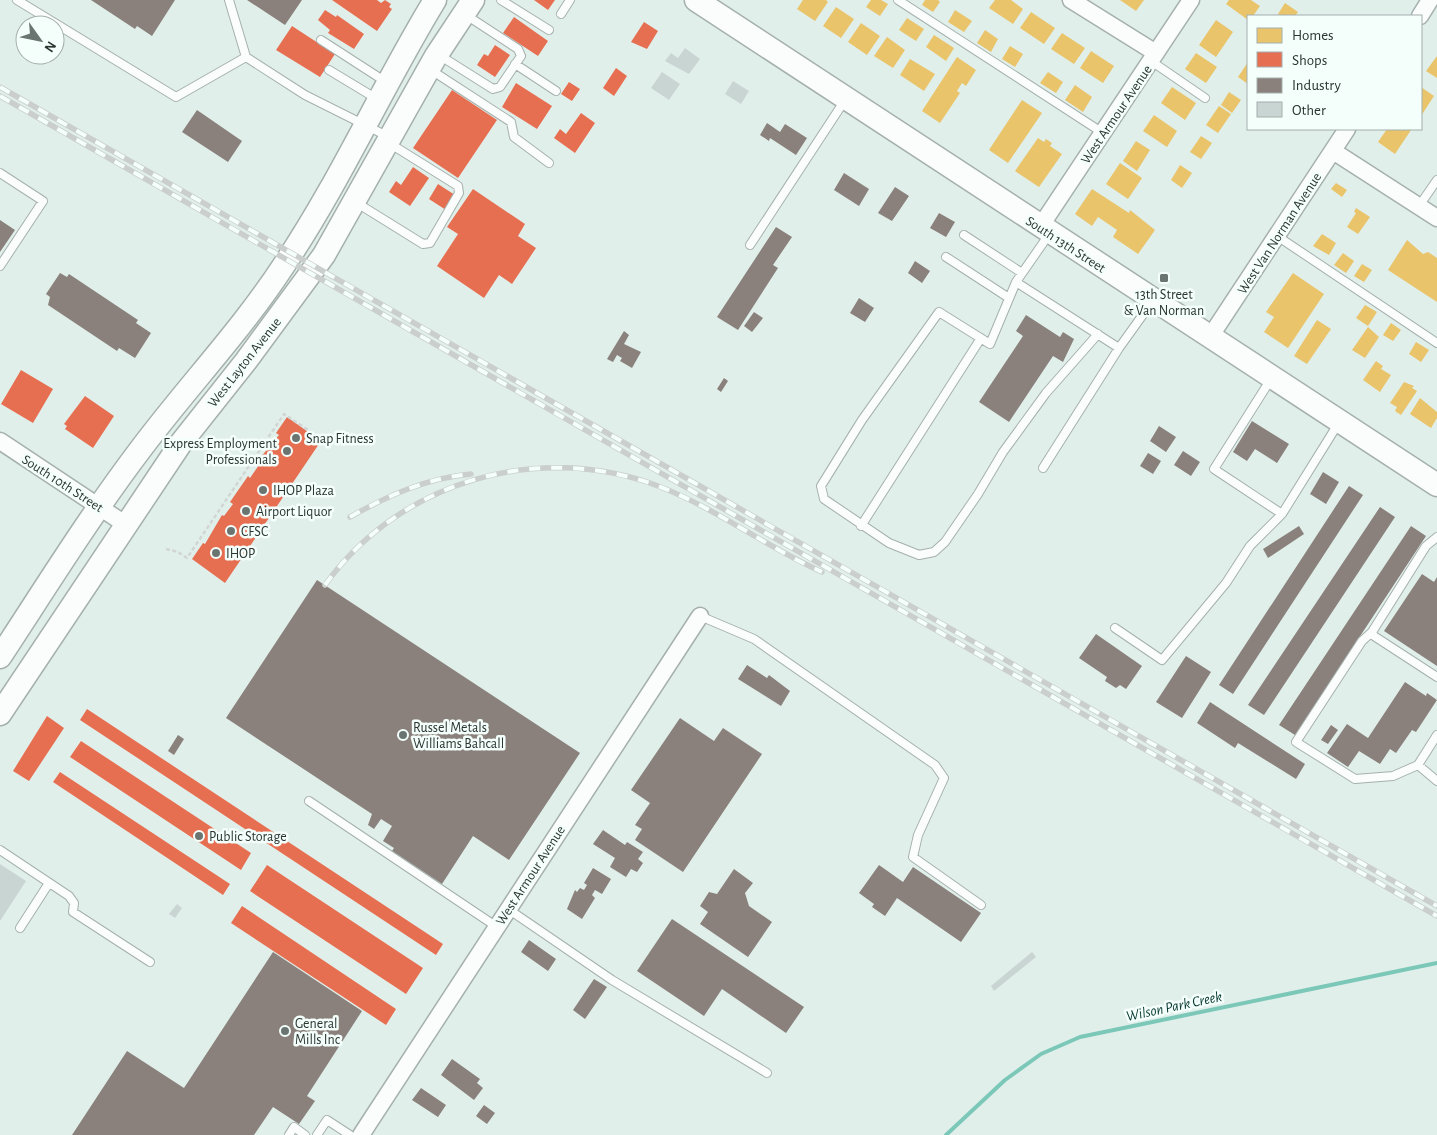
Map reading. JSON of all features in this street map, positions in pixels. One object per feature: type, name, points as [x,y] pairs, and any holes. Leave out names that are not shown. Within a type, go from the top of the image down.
[{"type":"main road","name":"West Layton Avenue","points":[[0,656],[99,507],[158,427],[228,343],[270,287],[318,214],[435,0]]},
{"type":"main road","name":"South 13th Street","points":[[707,3],[1045,230],[1437,485]]},
{"type":"main road","name":"West Layton Avenue","points":[[0,714],[125,524],[181,443],[246,361],[306,280],[355,202],[433,62],[468,7]]},
{"type":"street","points":[[1071,0],[1154,57]]},
{"type":"street","name":"West Armour Avenue","points":[[1045,230],[1103,134],[1191,0]]},
{"type":"street","points":[[1421,15],[1430,0]]},
{"type":"street","name":"West Van Norman Avenue","points":[[1210,337],[1346,130]]},
{"type":"street","points":[[1332,151],[1437,218]]},
{"type":"street","name":"South 10th Street","points":[[0,441],[125,524]]},
{"type":"street","name":"West Armour Avenue","points":[[361,1135],[700,616]]},
{"type":"lane","points":[[17,0],[176,97],[246,57]]},
{"type":"lane","points":[[229,0],[246,57],[305,95],[366,125],[458,186],[459,194],[430,243],[423,244],[355,202]]},
{"type":"lane","points":[[501,0],[548,30]]},
{"type":"lane","points":[[561,14],[570,0]]},
{"type":"lane","points":[[898,0],[1103,134]]},
{"type":"lane","points":[[433,62],[493,89],[500,87],[521,56],[518,49],[468,7]]},
{"type":"lane","points":[[321,40],[383,92]]},
{"type":"lane","points":[[1154,57],[1205,98]]},
{"type":"lane","points":[[433,62],[511,122],[514,137],[549,162]]},
{"type":"lane","points":[[515,64],[556,91]]},
{"type":"lane","points":[[329,70],[383,92]]},
{"type":"lane","points":[[750,245],[846,98]]},
{"type":"lane","points":[[0,173],[43,201],[0,266]]},
{"type":"lane","points":[[1419,206],[1437,180]]},
{"type":"lane","points":[[1045,230],[1016,282],[990,344],[939,312],[862,420],[821,486],[824,499],[861,526],[889,543],[919,555],[934,552],[945,542],[978,494],[1003,452],[1046,393],[1098,334]]},
{"type":"lane","points":[[964,235],[1022,273]]},
{"type":"lane","points":[[1277,236],[1437,343]]},
{"type":"lane","points":[[946,257],[1009,298]]},
{"type":"lane","points":[[1016,282],[1119,348]]},
{"type":"lane","points":[[1043,468],[1119,348],[1154,300]]},
{"type":"lane","points":[[861,526],[981,338]]},
{"type":"lane","points":[[1272,377],[1214,469],[1282,514]]},
{"type":"lane","points":[[1115,628],[1162,660],[1226,583],[1250,546],[1282,514],[1340,422]]},
{"type":"lane","points":[[1437,537],[1426,546],[1372,632],[1362,641],[1296,742],[1355,779],[1393,776],[1418,764],[1437,735]]},
{"type":"lane","points":[[700,616],[754,639],[935,765],[944,778],[918,835],[913,857],[981,905]]},
{"type":"lane","points":[[1372,632],[1374,636],[1437,677]]},
{"type":"lane","points":[[1418,764],[1437,781]]},
{"type":"lane","points":[[309,801],[497,927]]},
{"type":"lane","points":[[0,850],[68,896],[74,903],[74,912],[150,962]]},
{"type":"lane","points":[[20,928],[49,883]]},
{"type":"lane","points":[[508,909],[612,980],[767,1073]]},
{"type":"lane","points":[[317,1135],[327,1120],[350,1135]]},
{"type":"lane","points":[[289,1135],[294,1127],[305,1135]]},
{"type":"path","points":[[166,550],[178,552],[187,558],[284,414],[320,438]]},
{"type":"building: Homes","points":[[803,0],[826,0],[828,2],[815,21],[797,9]]},
{"type":"building: Homes","points":[[871,0],[881,0],[888,4],[880,16],[866,7]]},
{"type":"building: Homes","points":[[925,0],[938,0],[940,2],[933,12],[922,5]]},
{"type":"building: Homes","points":[[995,0],[1011,0],[1023,9],[1013,24],[989,8]]},
{"type":"building: Homes","points":[[1120,0],[1144,0],[1136,11]]},
{"type":"building: Homes","points":[[1229,0],[1251,0],[1260,6],[1254,15],[1247,15],[1247,19],[1226,4]]},
{"type":"building: Homes","points":[[1285,3],[1298,12],[1296,15],[1278,14]]},
{"type":"building: Homes","points":[[836,7],[854,19],[841,38],[823,26]]},
{"type":"building: Homes","points":[[955,10],[972,21],[964,32],[948,22]]},
{"type":"building: Homes","points":[[1031,12],[1055,28],[1044,44],[1020,28]]},
{"type":"building: Homes","points":[[907,18],[924,29],[916,41],[899,30]]},
{"type":"building: Homes","points":[[1216,20],[1233,32],[1216,57],[1199,45]]},
{"type":"building: Homes","points":[[861,23],[880,36],[867,55],[848,42]]},
{"type":"building: Homes","points":[[985,30],[998,39],[991,52],[977,43]]},
{"type":"building: Homes","points":[[1062,33],[1085,48],[1074,64],[1051,49]]},
{"type":"building: Homes","points":[[934,35],[954,48],[946,61],[926,47]]},
{"type":"building: Homes","points":[[887,37],[905,50],[893,68],[874,56]]},
{"type":"building: Homes","points":[[1010,46],[1023,54],[1015,67],[1002,59]]},
{"type":"building: Homes","points":[[1091,51],[1114,66],[1103,83],[1080,68]]},
{"type":"building: Homes","points":[[1196,53],[1217,67],[1206,83],[1185,69]]},
{"type":"building: Homes","points":[[1437,56],[1437,78],[1426,71]]},
{"type":"building: Homes","points":[[957,57],[976,70],[966,86],[962,83],[957,91],[960,93],[940,123],[922,111]]},
{"type":"building: Homes","points":[[910,59],[935,74],[924,91],[900,75]]},
{"type":"building: Homes","points":[[1247,64],[1247,83],[1238,77]]},
{"type":"building: Homes","points":[[1048,72],[1063,82],[1056,93],[1040,83]]},
{"type":"building: Homes","points":[[1075,85],[1092,97],[1083,112],[1065,100]]},
{"type":"building: Homes","points":[[1172,87],[1196,103],[1185,120],[1161,103]]},
{"type":"building: Homes","points":[[1422,88],[1434,96],[1422,114]]},
{"type":"building: Homes","points":[[1229,92],[1241,100],[1232,113],[1221,105]]},
{"type":"building: Homes","points":[[1022,100],[1042,113],[1008,163],[989,150]]},
{"type":"building: Homes","points":[[1219,106],[1231,114],[1218,133],[1206,125]]},
{"type":"building: Homes","points":[[1154,115],[1177,131],[1167,147],[1143,131]]},
{"type":"building: Homes","points":[[1386,130],[1411,130],[1395,154],[1378,142]]},
{"type":"building: Homes","points":[[1201,136],[1212,143],[1201,159],[1190,152]]},
{"type":"building: Homes","points":[[1038,138],[1044,142],[1046,139],[1052,143],[1050,146],[1062,154],[1039,187],[1015,171]]},
{"type":"building: Homes","points":[[1136,141],[1150,150],[1137,171],[1123,161]]},
{"type":"building: Homes","points":[[1120,163],[1142,178],[1128,199],[1106,184]]},
{"type":"building: Homes","points":[[1180,165],[1192,173],[1182,188],[1171,180]]},
{"type":"building: Homes","points":[[1336,183],[1347,190],[1342,197],[1331,189]]},
{"type":"building: Homes","points":[[1092,189],[1129,213],[1130,210],[1155,230],[1138,254],[1113,237],[1117,230],[1098,217],[1092,226],[1075,214]]},
{"type":"building: Homes","points":[[1356,208],[1370,217],[1358,234],[1347,227],[1356,213],[1354,212]]},
{"type":"building: Homes","points":[[1322,234],[1336,243],[1329,255],[1313,246]]},
{"type":"building: Homes","points":[[1407,240],[1423,254],[1428,252],[1437,258],[1437,302],[1388,270]]},
{"type":"building: Homes","points":[[1343,253],[1354,261],[1346,273],[1334,265]]},
{"type":"building: Homes","points":[[1362,264],[1372,270],[1364,282],[1354,276]]},
{"type":"building: Homes","points":[[1293,273],[1324,294],[1288,348],[1264,332],[1274,317],[1266,312]]},
{"type":"building: Homes","points":[[1365,305],[1377,312],[1368,326],[1356,318]]},
{"type":"building: Homes","points":[[1317,320],[1331,329],[1307,364],[1294,356]]},
{"type":"building: Homes","points":[[1391,323],[1401,330],[1393,341],[1383,335]]},
{"type":"building: Homes","points":[[1368,327],[1379,337],[1365,358],[1352,350]]},
{"type":"building: Homes","points":[[1416,342],[1429,350],[1421,362],[1409,354]]},
{"type":"building: Homes","points":[[1376,361],[1383,366],[1381,369],[1391,375],[1380,392],[1363,380]]},
{"type":"building: Homes","points":[[1404,382],[1414,386],[1412,388],[1417,391],[1401,415],[1395,411],[1397,407],[1390,403]]},
{"type":"building: Homes","points":[[1420,398],[1437,412],[1437,418],[1431,428],[1410,414]]},
{"type":"building: Shops","points":[[332,0],[377,0],[381,3],[385,0],[391,4],[389,7],[392,9],[377,31]]},
{"type":"building: Shops","points":[[534,0],[555,0],[548,10]]},
{"type":"building: Shops","points":[[325,10],[336,17],[337,15],[364,34],[354,49],[328,33],[330,30],[318,20]]},
{"type":"building: Shops","points":[[514,17],[548,41],[538,56],[503,33]]},
{"type":"building: Shops","points":[[644,22],[658,31],[647,49],[631,42]]},
{"type":"building: Shops","points":[[292,26],[335,54],[320,77],[276,50]]},
{"type":"building: Shops","points":[[495,45],[510,55],[495,77],[477,65],[484,54],[488,56]]},
{"type":"building: Shops","points":[[616,68],[627,76],[614,96],[603,88]]},
{"type":"building: Shops","points":[[569,82],[580,89],[572,101],[561,94]]},
{"type":"building: Shops","points":[[516,83],[552,106],[537,129],[502,107]]},
{"type":"building: Shops","points":[[452,90],[497,120],[458,178],[413,148]]},
{"type":"building: Shops","points":[[581,113],[595,123],[575,153],[554,138],[560,129],[566,134]]},
{"type":"building: Shops","points":[[413,167],[429,178],[410,206],[389,192],[396,181],[401,185]]},
{"type":"building: Shops","points":[[438,184],[455,195],[446,210],[429,199]]},
{"type":"building: Shops","points":[[473,189],[525,224],[518,236],[536,248],[512,284],[499,275],[484,298],[437,266],[458,234],[447,227]]},
{"type":"building: Shops","points":[[21,370],[53,389],[33,423],[1,404]]},
{"type":"building: Shops","points":[[85,396],[114,416],[93,448],[65,429],[67,426],[64,424]]},
{"type":"building: Shops","name":"IHOP Plaza","points":[[287,417],[321,441],[225,583],[192,559],[203,543],[205,544],[222,515],[224,516],[233,504],[230,502],[248,476],[250,478],[259,465],[256,463],[279,435],[276,433]]},
{"type":"building: Shops","points":[[87,709],[443,944],[436,955],[80,720]]},
{"type":"building: Shops","points":[[47,716],[64,728],[29,781],[13,771]]},
{"type":"building: Shops","points":[[81,741],[251,853],[241,870],[70,757]]},
{"type":"building: Shops","points":[[60,772],[230,884],[223,895],[53,782]]},
{"type":"building: Shops","points":[[267,865],[423,968],[406,994],[250,891]]},
{"type":"building: Shops","points":[[242,906],[396,1009],[386,1025],[231,923]]},
{"type":"building: Industry","points":[[91,0],[175,0],[152,36],[137,26],[135,29]]},
{"type":"building: Industry","points":[[247,0],[302,0],[285,25]]},
{"type":"building: Industry","points":[[197,110],[242,141],[228,162],[182,132]]},
{"type":"building: Industry","points":[[767,123],[780,132],[785,124],[807,138],[796,155],[770,138],[769,141],[760,135]]},
{"type":"building: Industry","points":[[844,173],[869,189],[859,206],[834,190]]},
{"type":"building: Industry","points":[[895,187],[909,196],[892,221],[878,213]]},
{"type":"building: Industry","points":[[939,213],[955,222],[946,237],[930,228]]},
{"type":"building: Industry","points":[[0,220],[15,230],[0,252]]},
{"type":"building: Industry","points":[[776,227],[792,237],[773,265],[778,268],[738,330],[717,317]]},
{"type":"building: Industry","points":[[915,261],[930,271],[922,283],[908,273]]},
{"type":"building: Industry","points":[[60,273],[67,277],[69,274],[138,320],[136,323],[151,333],[135,358],[119,348],[117,351],[48,305],[50,297],[46,294]]},
{"type":"building: Industry","points":[[859,298],[874,308],[865,322],[850,313]]},
{"type":"building: Industry","points":[[754,312],[763,318],[752,332],[744,326]]},
{"type":"building: Industry","points":[[1026,315],[1060,337],[1063,332],[1074,339],[1063,362],[1053,356],[1009,422],[979,402],[1023,336],[1016,331]]},
{"type":"building: Industry","points":[[624,331],[629,335],[624,344],[641,352],[632,368],[620,361],[622,358],[617,355],[613,362],[607,359]]},
{"type":"building: Industry","points":[[724,378],[728,381],[721,392],[717,389]]},
{"type":"building: Industry","points":[[1252,421],[1289,444],[1277,463],[1255,449],[1247,461],[1233,452]]},
{"type":"building: Industry","points":[[1159,426],[1176,437],[1166,452],[1150,441]]},
{"type":"building: Industry","points":[[1183,451],[1200,462],[1191,476],[1174,465]]},
{"type":"building: Industry","points":[[1148,453],[1161,461],[1153,474],[1140,466]]},
{"type":"building: Industry","points":[[1323,472],[1339,482],[1326,504],[1310,494]]},
{"type":"building: Industry","points":[[1349,486],[1363,495],[1233,694],[1219,685]]},
{"type":"building: Industry","points":[[1380,507],[1395,517],[1264,715],[1248,705]]},
{"type":"building: Industry","points":[[1299,526],[1304,534],[1268,558],[1263,549]]},
{"type":"building: Industry","points":[[1411,526],[1426,536],[1295,735],[1279,725]]},
{"type":"building: Industry","points":[[1422,574],[1434,582],[1437,577],[1437,666],[1384,631]]},
{"type":"building: Industry","name":"Russel Metals Williams Bahcall","points":[[317,580],[580,753],[509,860],[473,836],[442,884],[392,851],[394,848],[383,841],[392,826],[381,819],[374,829],[368,825],[372,814],[226,718]]},
{"type":"building: Industry","points":[[1096,634],[1142,666],[1126,689],[1120,685],[1116,688],[1105,681],[1107,677],[1079,658]]},
{"type":"building: Industry","points":[[1186,656],[1211,672],[1182,718],[1156,702]]},
{"type":"building: Industry","points":[[747,665],[767,678],[769,675],[790,691],[781,706],[738,679]]},
{"type":"building: Industry","points":[[1405,682],[1426,696],[1427,693],[1437,700],[1416,732],[1412,730],[1396,753],[1390,749],[1380,764],[1359,751],[1348,767],[1327,753],[1347,724],[1368,738]]},
{"type":"building: Industry","points":[[1210,702],[1305,764],[1296,779],[1238,743],[1235,748],[1197,723]]},
{"type":"building: Industry","points":[[680,718],[714,741],[723,728],[762,754],[683,872],[635,840],[642,829],[635,825],[650,803],[631,790]]},
{"type":"building: Industry","points":[[1331,725],[1338,730],[1328,744],[1321,740]]},
{"type":"building: Industry","points":[[178,735],[184,739],[174,755],[168,751]]},
{"type":"building: Industry","points":[[603,830],[625,845],[627,842],[643,852],[638,859],[643,863],[637,872],[631,869],[626,877],[610,867],[615,858],[593,844]]},
{"type":"building: Industry","points":[[879,865],[903,882],[913,867],[981,913],[961,942],[897,898],[885,916],[872,907],[874,904],[859,893]]},
{"type":"building: Industry","points":[[593,868],[611,879],[602,894],[595,890],[592,895],[595,898],[582,919],[567,909],[575,890],[577,892],[580,888],[584,890],[587,885],[584,883]]},
{"type":"building: Industry","points":[[734,869],[753,883],[745,893],[749,906],[772,922],[748,957],[700,924],[708,912],[700,906],[709,892],[717,894]]},
{"type":"building: Industry","points":[[672,919],[804,1007],[786,1033],[722,989],[704,1016],[637,971]]},
{"type":"building: Industry","points":[[529,940],[556,959],[548,971],[521,952]]},
{"type":"building: Industry","name":"General Mills Inc","points":[[273,952],[362,1011],[307,1096],[315,1101],[299,1124],[273,1107],[254,1135],[72,1135],[127,1051],[184,1088]]},
{"type":"building: Industry","points":[[594,979],[607,987],[585,1019],[573,1010]]},
{"type":"building: Industry","points":[[452,1059],[480,1079],[477,1083],[483,1088],[474,1100],[441,1075]]},
{"type":"building: Industry","points":[[421,1088],[446,1105],[438,1117],[412,1100]]},
{"type":"building: Industry","points":[[484,1105],[495,1113],[487,1124],[476,1116]]},
{"type":"building: Other","points":[[685,48],[700,59],[689,74],[665,61],[671,53],[678,58]]},
{"type":"building: Other","points":[[662,72],[680,84],[669,100],[651,88]]},
{"type":"building: Other","points":[[733,81],[749,91],[741,104],[725,94]]},
{"type":"building: Other","points":[[0,864],[26,881],[0,921]]},
{"type":"building: Other","points":[[177,904],[182,908],[175,918],[169,914]]},
{"type":"building: Other","points":[[1032,952],[1036,957],[994,991],[991,986]]},
{"type":"waterway","name":"Wilson Park Creek","points":[[946,1135],[1005,1080],[1041,1054],[1080,1037],[1437,963]]},
{"type":"railway","points":[[0,87],[1437,906]]},
{"type":"railway","points":[[0,96],[1437,916]]},
{"type":"railway","points":[[325,585],[356,549],[392,519],[432,496],[475,480],[520,470],[566,468],[612,473],[658,486],[721,516],[781,551],[822,572]]},
{"type":"railway","points":[[350,517],[409,489],[439,479],[471,474]]},
{"type":"place","name":"13th Street & Van Norman","points":[[1164,278]]},
{"type":"place","name":"Snap Fitness","points":[[296,438]]},
{"type":"place","name":"Express Employment Professionals","points":[[287,451]]},
{"type":"place","name":"IHOP Plaza","points":[[263,490]]},
{"type":"place","name":"Airport Liquor","points":[[246,511]]},
{"type":"place","name":"CFSC","points":[[231,531]]},
{"type":"place","name":"IHOP","points":[[216,553]]},
{"type":"place","name":"Russel Metals Williams Bahcall","points":[[403,735]]},
{"type":"place","name":"Public Storage","points":[[199,836]]},
{"type":"place","name":"General Mills Inc","points":[[285,1031]]}]
